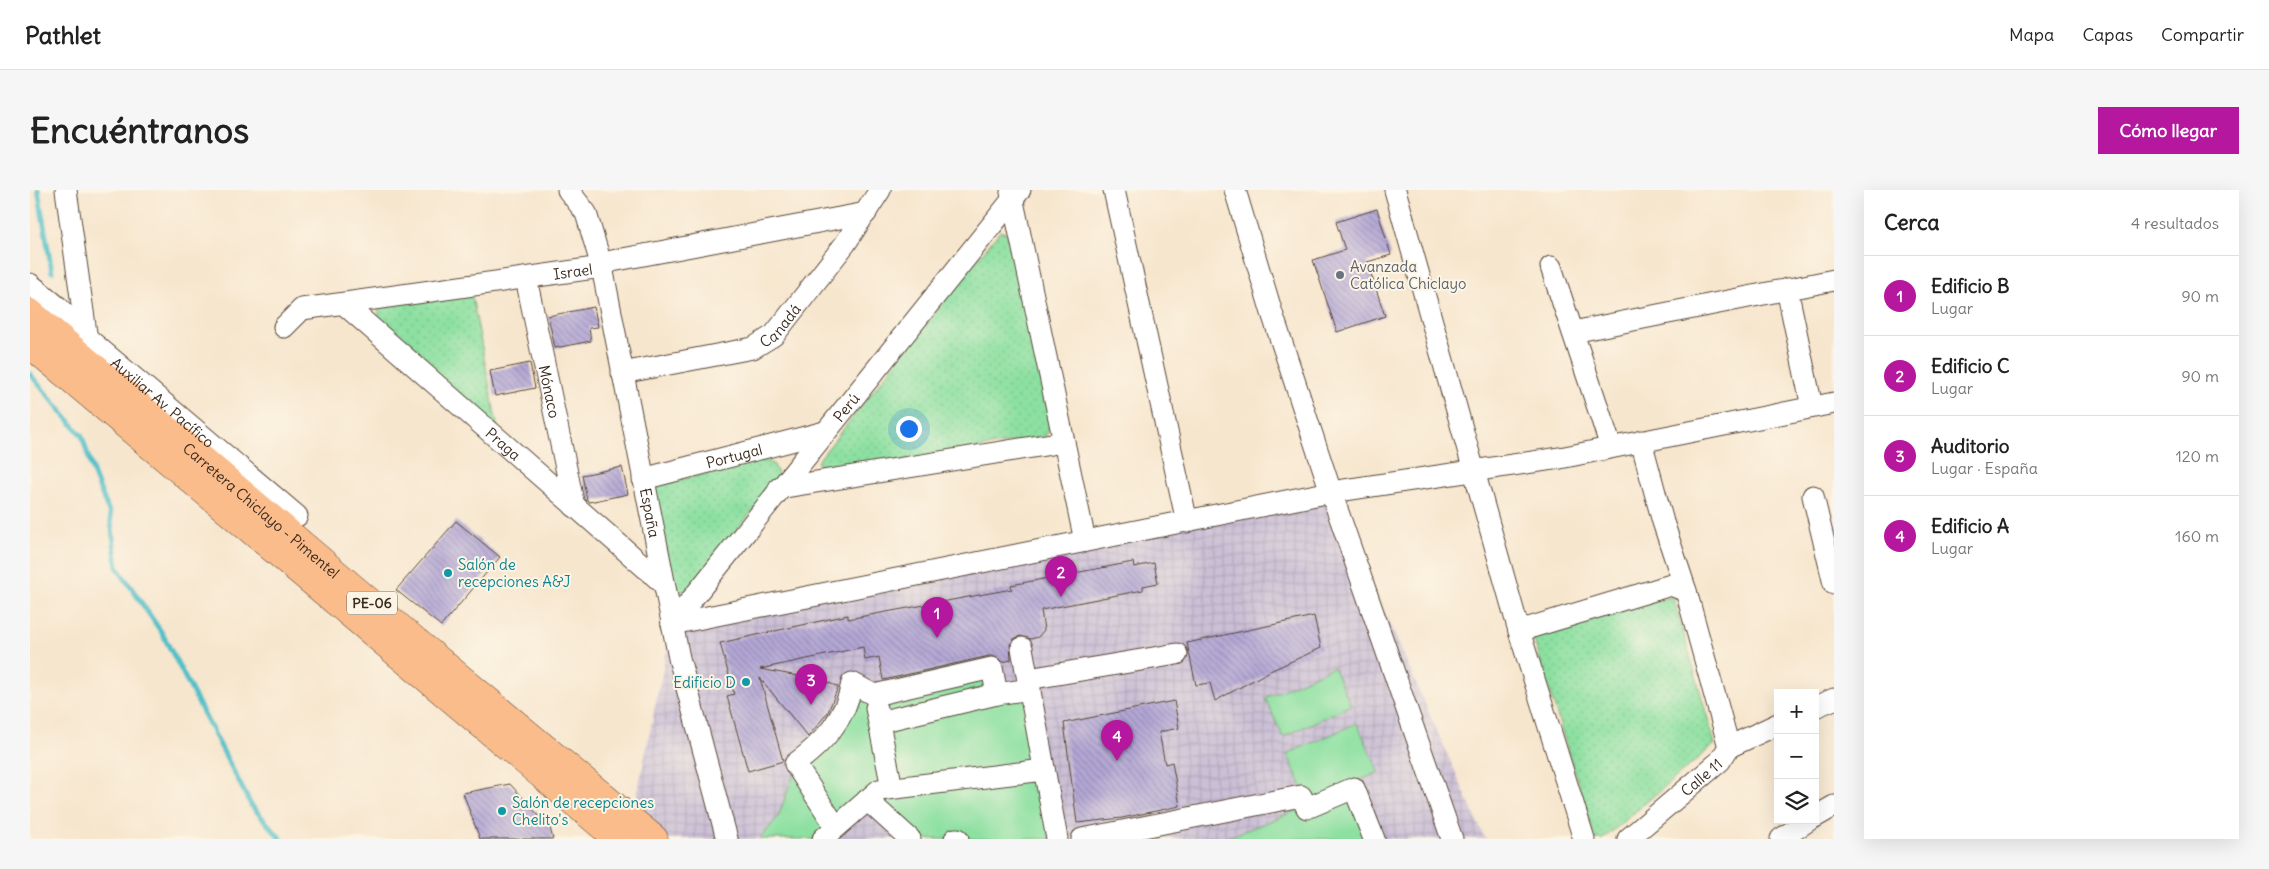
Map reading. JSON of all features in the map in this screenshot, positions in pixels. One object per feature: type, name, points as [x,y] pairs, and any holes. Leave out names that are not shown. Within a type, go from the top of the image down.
[{"type":"main road","name":"Carretera Chiclayo - Pimentel","points":[[30,313],[401,628],[654,839]]},
{"type":"main road","name":"Carretera Chiclayo - Pimentel","points":[[30,344],[618,839]]},
{"type":"main road","points":[[297,516],[401,628]]},
{"type":"street","points":[[66,190],[91,366]]},
{"type":"street","name":"España","points":[[568,190],[586,213],[602,267],[678,658],[727,839]]},
{"type":"street","name":"Canadá","points":[[622,374],[753,348],[774,335],[845,244],[880,190]]},
{"type":"street","points":[[1114,190],[1187,522]]},
{"type":"street","points":[[1235,190],[1272,313],[1331,492],[1452,839]]},
{"type":"street","points":[[1395,190],[1519,631],[1584,839]]},
{"type":"street","points":[[1014,193],[1084,542]]},
{"type":"street","name":"Perú","points":[[672,624],[1014,193]]},
{"type":"street","name":"Israel","points":[[284,327],[302,309],[602,267],[612,261],[866,213]]},
{"type":"street","points":[[1551,267],[1611,447]]},
{"type":"street","name":"Mónaco","points":[[526,278],[574,506]]},
{"type":"street","points":[[1573,332],[1834,280]]},
{"type":"street","name":"Auxiliar Av. Pacífico","points":[[30,284],[58,307],[86,337],[297,516]]},
{"type":"street","points":[[1787,290],[1812,407]]},
{"type":"street","name":"Praga","points":[[344,304],[664,584]]},
{"type":"street","points":[[672,624],[1331,492],[1475,471],[1611,447],[1834,403]]},
{"type":"street","name":"Portugal","points":[[643,479],[825,432]]},
{"type":"street","points":[[1641,441],[1663,522],[1686,591],[1729,747]]},
{"type":"street","points":[[779,488],[1064,442]]},
{"type":"street","points":[[1813,496],[1833,575]]},
{"type":"street","points":[[1519,631],[1671,585],[1686,591]]},
{"type":"street","points":[[1022,648],[1057,839]]},
{"type":"street","points":[[879,722],[998,694],[1029,684],[1177,654]]},
{"type":"street","points":[[998,694],[992,668],[874,694],[852,683],[843,712],[835,727],[814,750],[795,764],[830,833],[879,790],[1044,770]]},
{"type":"street","points":[[924,684],[931,710]]},
{"type":"street","points":[[874,694],[892,788]]},
{"type":"street","points":[[1819,705],[1834,699]]},
{"type":"street","name":"Calle 11","points":[[1628,839],[1720,762],[1729,747],[1774,726]]},
{"type":"street","points":[[1082,839],[1118,836],[1301,796],[1307,808],[1354,788],[1374,839]]},
{"type":"street","points":[[867,800],[910,839]]},
{"type":"street","points":[[1819,815],[1834,806]]},
{"type":"street","points":[[1781,839],[1803,824]]},
{"type":"shaded area","points":[[1331,492],[1485,839],[628,839],[672,624]]},
{"type":"green space","points":[[1000,231],[1011,235],[1051,424],[1046,436],[827,476],[817,462]]},
{"type":"green space","points":[[472,296],[498,430],[378,327],[379,305]]},
{"type":"green space","points":[[765,460],[774,465],[780,478],[684,593],[675,591],[654,492],[658,485]]},
{"type":"green space","points":[[1673,596],[1715,744],[1603,839],[1595,839],[1533,637]]},
{"type":"green space","points":[[990,658],[999,702],[1026,697],[1050,839],[916,839],[879,807],[896,792],[875,687]]},
{"type":"green space","points":[[1333,667],[1351,705],[1283,737],[1265,698]]},
{"type":"green space","points":[[868,687],[890,790],[835,839],[760,839],[778,817],[795,771],[857,689]]},
{"type":"green space","points":[[1357,723],[1379,772],[1309,803],[1287,754]]},
{"type":"green space","points":[[1354,788],[1371,839],[1224,839]]},
{"type":"building","points":[[1377,209],[1391,255],[1367,262],[1385,316],[1337,332],[1313,260],[1345,250],[1336,222]]},
{"type":"building","points":[[594,307],[598,327],[589,328],[591,341],[555,348],[548,316]]},
{"type":"building","points":[[530,363],[535,388],[495,396],[490,371]]},
{"type":"building","points":[[622,467],[628,494],[589,502],[587,500],[582,475]]},
{"type":"building","name":"Salón de recepciones A&J","points":[[456,521],[500,557],[441,626],[396,590]]},
{"type":"building","points":[[1133,562],[1134,567],[1154,563],[1158,583],[1143,586],[1143,590],[1041,610],[1044,630],[1038,637],[1031,639],[1020,636],[1014,639],[1010,644],[1011,660],[1002,662],[996,656],[989,656],[883,680],[879,657],[865,660],[863,647],[760,669],[825,681],[838,687],[828,712],[808,737],[760,678],[783,761],[748,771],[727,696],[734,694],[720,643],[848,615],[848,619],[1012,589],[1011,585]]},
{"type":"building","points":[[1314,616],[1321,648],[1270,671],[1215,701],[1210,683],[1196,685],[1187,643]]},
{"type":"building","points":[[1174,701],[1179,728],[1159,732],[1165,764],[1172,762],[1180,806],[1122,818],[1077,823],[1064,723]]},
{"type":"building","name":"Salón de recepciones Chelito's","points":[[510,784],[550,828],[553,839],[480,839],[463,793]]},
{"type":"waterway","points":[[38,190],[52,272]]},
{"type":"waterway","points":[[30,374],[82,436],[94,475],[110,514],[117,567],[162,633],[251,805],[281,839]]},
{"type":"place","name":"Avanzada Católica Chiclayo","points":[[1340,275]]},
{"type":"place","name":"Salón de recepciones A&J","points":[[448,573]]},
{"type":"place","name":"Edificio C","points":[[1061,597]]},
{"type":"place","name":"Edificio B","points":[[937,638]]},
{"type":"place","name":"Edificio D","points":[[746,682]]},
{"type":"place","name":"Auditorio","points":[[811,705]]},
{"type":"place","name":"Edificio A","points":[[1117,761]]},
{"type":"place","name":"Salón de recepciones Chelito's","points":[[502,811]]}]
